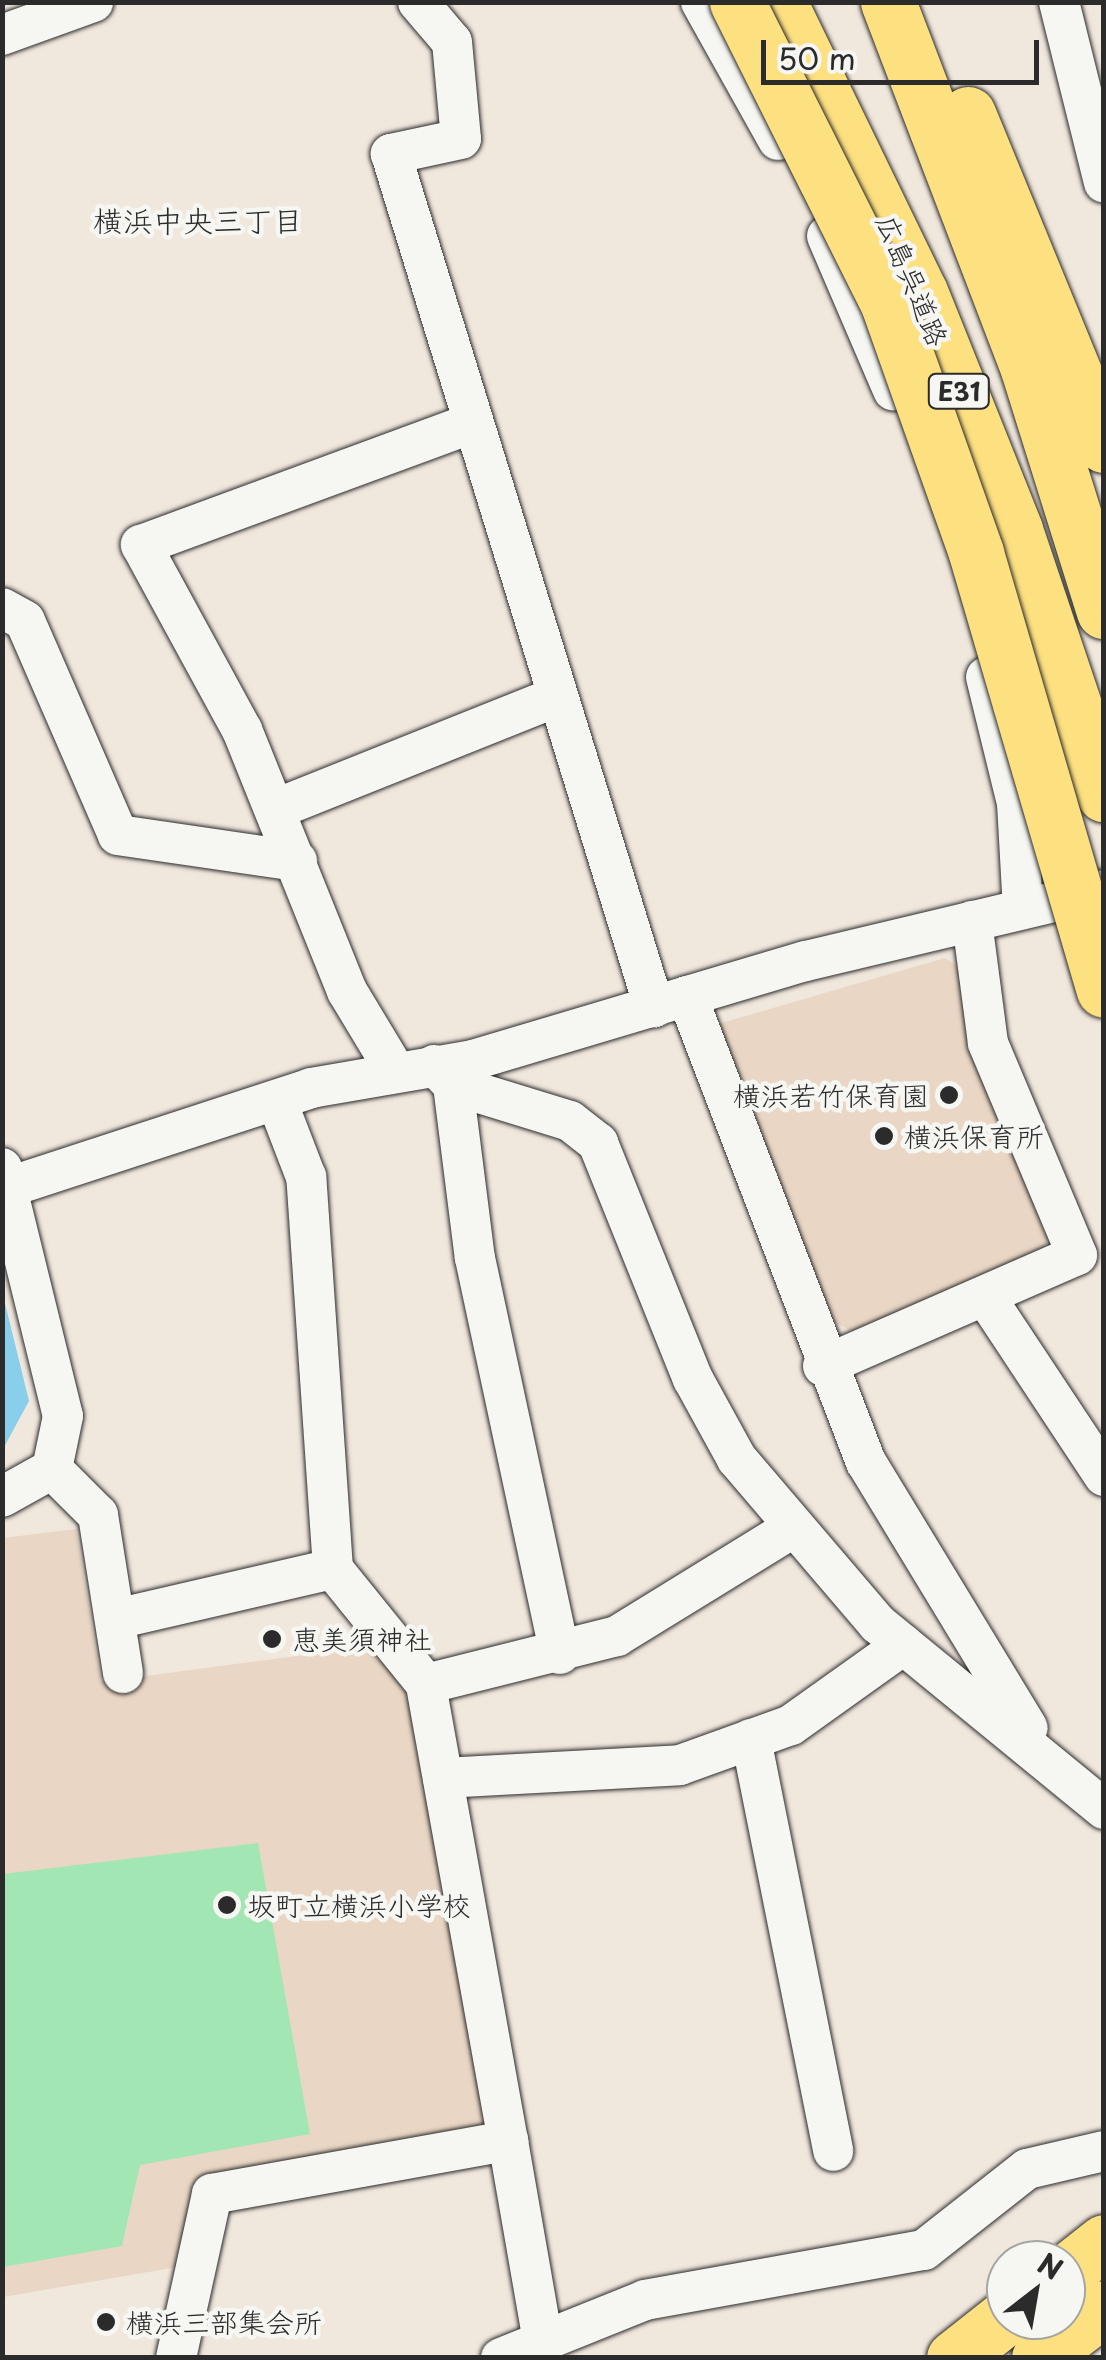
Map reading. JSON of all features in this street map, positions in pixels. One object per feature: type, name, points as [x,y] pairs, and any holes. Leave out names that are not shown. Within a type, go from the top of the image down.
[{"type":"highway","points":[[737,2],[888,304],[976,553],[1104,990]]},
{"type":"highway","name":"広島呉道路","points":[[780,2],[920,292],[1104,794]]},
{"type":"highway","name":"E31","points":[[888,2],[1028,369],[1104,611]]},
{"type":"highway","points":[[915,2],[1003,189],[1104,446]]},
{"type":"highway","points":[[1039,2358],[1104,2308]]},
{"type":"highway","points":[[954,2358],[986,2333]]},
{"type":"street","points":[[2,35],[93,2]]},
{"type":"street","points":[[418,2],[452,42],[461,139],[391,154],[556,697],[670,1002],[866,1462],[1036,1745]]},
{"type":"street","points":[[701,2],[809,196],[914,438],[961,572],[1017,803],[1023,909]]},
{"type":"street","points":[[1058,2],[1104,182]]},
{"type":"street","points":[[394,1070],[347,991],[276,809],[141,545],[470,424]]},
{"type":"street","points":[[2,608],[25,621],[118,835],[297,861]]},
{"type":"street","points":[[276,809],[556,697]]},
{"type":"street","points":[[443,1075],[670,1002],[1104,890]]},
{"type":"street","points":[[823,1366],[1077,1256],[988,1044],[972,921]]},
{"type":"street","points":[[2,1497],[52,1469],[63,1416],[6,1178],[394,1070],[443,1075],[570,1121],[598,1143],[693,1379],[791,1529],[903,1644],[1036,1745],[1104,1810]]},
{"type":"street","points":[[443,1075],[474,1258],[560,1654]]},
{"type":"street","points":[[278,1104],[306,1177],[334,1570],[426,1684],[544,2342]]},
{"type":"street","points":[[985,1296],[1104,1476]]},
{"type":"street","points":[[52,1469],[98,1515],[123,1673]]},
{"type":"street","points":[[426,1684],[560,1654],[694,1597],[791,1529]]},
{"type":"street","points":[[116,1619],[334,1570]]},
{"type":"street","points":[[443,1778],[680,1766],[791,1724],[903,1644]]},
{"type":"street","points":[[751,1740],[833,2152]]},
{"type":"street","points":[[176,2358],[212,2194],[508,2141]]},
{"type":"street","points":[[501,2358],[645,2300],[924,2250],[1027,2169],[1104,2151]]},
{"type":"shaded area","name":"横浜保育所","points":[[945,958],[965,972],[1051,1233],[1040,1254],[859,1335],[821,1315],[718,1024]]},
{"type":"shaded area","name":"坂町立横浜小学校","points":[[76,1529],[101,1682],[364,1647],[414,1691],[489,2118],[478,2132],[199,2179],[177,2267],[3,2297],[3,1538]]},
{"type":"green space","points":[[258,1843],[310,2134],[140,2165],[122,2246],[3,2267],[3,1874]]},
{"type":"water","points":[[3,1295],[29,1401],[2,1449]]},
{"type":"place","name":"横浜若竹保育園","points":[[949,1095]]},
{"type":"place","name":"横浜保育所","points":[[884,1136]]},
{"type":"place","name":"恵美須神社","points":[[272,1639]]},
{"type":"place","name":"坂町立横浜小学校","points":[[227,1905]]},
{"type":"place","name":"横浜三部集会所","points":[[106,2322]]},
{"type":"district","name":"横浜中央三丁目","points":[[198,220]]}]
